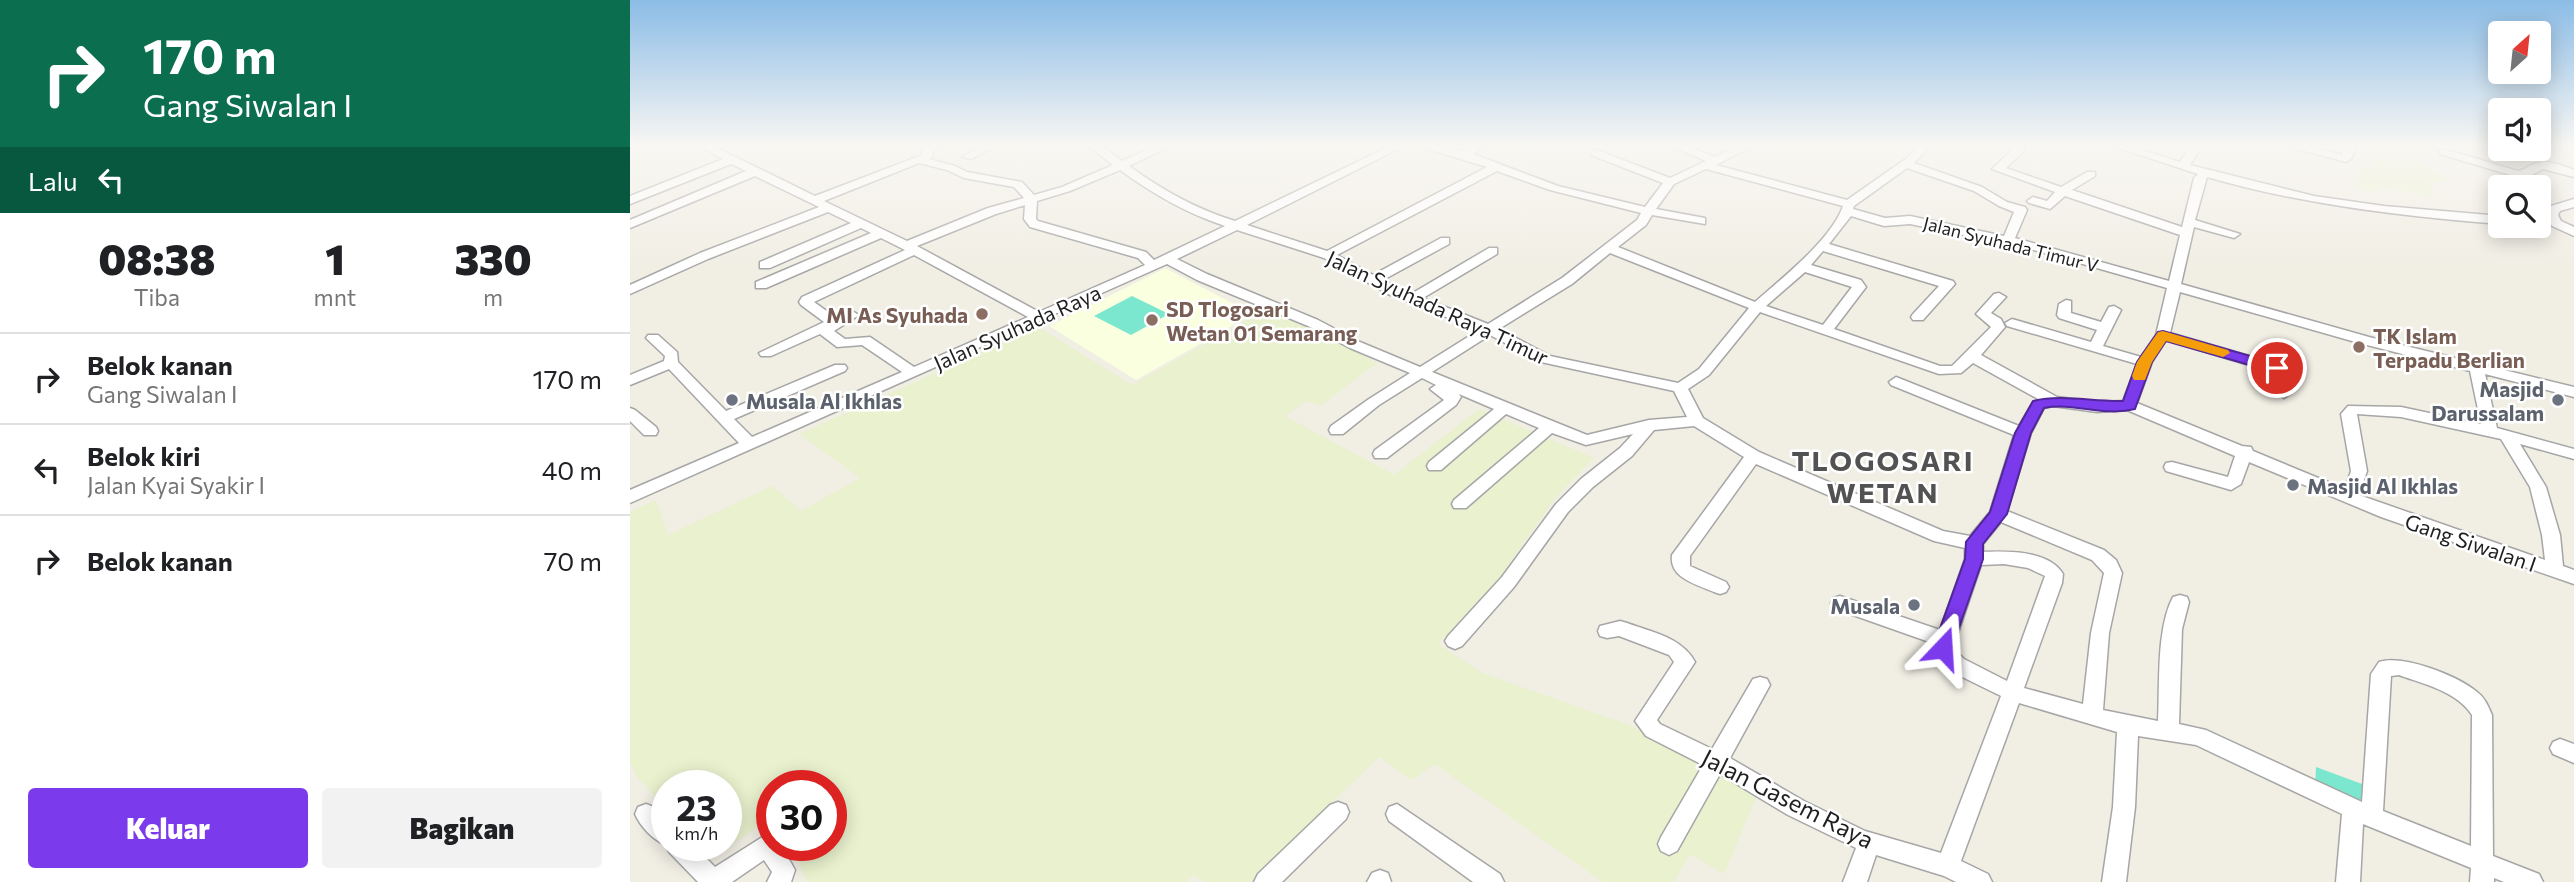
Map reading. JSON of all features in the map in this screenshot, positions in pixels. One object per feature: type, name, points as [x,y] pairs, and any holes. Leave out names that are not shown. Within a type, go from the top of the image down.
[{"type":"street","points":[[630,200],[663,187]]},
{"type":"street","points":[[630,224],[718,187]]},
{"type":"street","points":[[785,187],[1038,317]]},
{"type":"street","points":[[813,201],[848,187]]},
{"type":"street","points":[[1022,187],[1035,197]]},
{"type":"street","points":[[834,323],[806,302],[807,300],[970,219],[1061,187]]},
{"type":"street","name":"Jalan Syuhada Raya Timur","points":[[1151,187],[1201,214],[1328,255],[1412,299],[1490,330],[1546,359],[1680,388]]},
{"type":"street","name":"Jalan Syuhada Raya","points":[[630,497],[1160,262],[1216,234],[1239,226],[1312,187]]},
{"type":"street","points":[[1328,255],[1458,187]]},
{"type":"street","points":[[1551,187],[1700,221]]},
{"type":"street","points":[[1337,430],[1374,402],[1567,281],[1642,222],[1666,187]]},
{"type":"street","name":"Jalan Syuhada Timur V","points":[[1784,187],[1884,222],[1910,220],[2008,240],[2477,370],[2574,392]]},
{"type":"street","points":[[1876,187],[1849,208],[1803,267],[1758,307],[1720,355],[1703,372],[1680,388],[1697,422],[1753,456],[1974,551],[2052,570]]},
{"type":"street","points":[[1973,187],[2003,204],[2021,210],[2008,240]]},
{"type":"street","points":[[2055,187],[2188,227],[2234,234]]},
{"type":"street","points":[[2033,201],[2050,205],[2069,187]]},
{"type":"street","points":[[2129,405],[2145,362],[2163,335],[2198,187]]},
{"type":"street","points":[[2262,187],[2310,199],[2370,209],[2488,219]]},
{"type":"street","points":[[1035,197],[1030,219],[1034,224],[1202,277],[1313,323],[1418,375],[1503,408],[1547,430],[1586,440],[1697,422]]},
{"type":"street","points":[[2556,223],[2552,215],[2555,209],[2574,203]]},
{"type":"street","points":[[630,290],[704,256],[827,208]]},
{"type":"street","points":[[2551,223],[2574,232]]},
{"type":"street","points":[[765,265],[859,224]]},
{"type":"street","points":[[761,285],[879,234]]},
{"type":"street","points":[[1375,279],[1446,242]]},
{"type":"street","points":[[1821,246],[1948,284],[1918,317]]},
{"type":"street","points":[[1608,248],[1758,307],[1901,358],[1949,372],[1962,366],[1999,326],[1983,314],[1999,297]]},
{"type":"street","points":[[1412,299],[1493,251]]},
{"type":"street","points":[[1803,267],[1856,283],[1859,287],[1825,330]]},
{"type":"street","points":[[2066,304],[2063,314],[2068,318],[2103,327]]},
{"type":"street","points":[[2095,348],[2103,327],[2114,310]]},
{"type":"street","points":[[766,353],[852,316]]},
{"type":"street","points":[[834,323],[826,332],[842,344],[866,340],[914,373]]},
{"type":"street","points":[[2012,323],[2145,362]]},
{"type":"street","points":[[2163,335],[2285,371],[2288,374],[2284,393]]},
{"type":"street","points":[[653,338],[672,355],[671,363]]},
{"type":"street","points":[[1972,356],[2053,401]]},
{"type":"street","points":[[630,380],[671,363]]},
{"type":"street","points":[[671,363],[726,417],[750,445]]},
{"type":"street","points":[[726,417],[839,368]]},
{"type":"street","points":[[2477,370],[2499,433],[2538,488],[2551,535],[2555,571]]},
{"type":"street","points":[[1381,454],[1451,402],[1453,397],[1418,375]]},
{"type":"street","points":[[1896,382],[2023,433]]},
{"type":"street","points":[[2053,401],[2038,405],[2023,433],[1998,514],[1974,551],[1943,648],[1948,658],[2013,693],[2128,726],[2199,736],[2482,871],[2530,882]]},
{"type":"street","name":"Gang Siwalan I","points":[[2053,401],[2097,407],[2129,405],[2351,495],[2387,513],[2574,577]]},
{"type":"street","points":[[1435,466],[1503,408]]},
{"type":"street","points":[[2351,495],[2359,471],[2349,414],[2353,410],[2401,412],[2499,433],[2574,454]]},
{"type":"street","points":[[630,413],[650,431]]},
{"type":"street","points":[[1460,503],[1547,430]]},
{"type":"street","points":[[1455,641],[1508,582],[1562,508],[1645,432]]},
{"type":"street","points":[[2172,467],[2231,484],[2235,480],[2245,451]]},
{"type":"street","points":[[1720,587],[1683,570],[1681,555],[1753,456]]},
{"type":"street","points":[[1998,514],[2098,555],[2110,565],[2113,573],[2100,633],[2092,716]]},
{"type":"street","points":[[1948,866],[2053,583],[2052,570],[2064,541]]},
{"type":"street","points":[[2168,730],[2173,629],[2180,602]]},
{"type":"street","points":[[1840,603],[1945,640]]},
{"type":"street","name":"Jalan Gasem Raya","points":[[1607,631],[1620,628],[1676,650],[1683,657],[1685,662],[1645,722],[1653,730],[1718,762],[1796,808],[1869,843],[1948,866],[1980,882]]},
{"type":"street","points":[[2348,882],[2362,812],[2381,674],[2386,668],[2399,667],[2470,696],[2480,708],[2482,871]]},
{"type":"street","points":[[1670,844],[1760,685]]},
{"type":"street","points":[[2114,882],[2120,848],[2128,726]]},
{"type":"street","points":[[1266,882],[1338,812]]},
{"type":"street","points":[[646,814],[651,819]]},
{"type":"street","points":[[1397,814],[1492,882]]},
{"type":"street","points":[[1854,882],[1869,843]]},
{"type":"street","points":[[693,861],[713,882],[756,852]]},
{"type":"street","points":[[779,861],[784,870],[779,882]]},
{"type":"shaded area","points":[[2357,187],[2379,187],[2378,192]]},
{"type":"shaded area","points":[[2385,187],[2432,187],[2434,197]]},
{"type":"shaded area","name":"SD Tlogosari Wetan 01 Semarang","points":[[1165,268],[1253,314],[1136,380],[1049,326]]},
{"type":"shaded area","points":[[1266,309],[1309,327],[1377,363],[1320,406],[1306,401],[1285,416],[1394,475],[1479,409],[1594,458],[1556,497],[1499,578],[1438,644],[1482,673],[1629,725],[1757,795],[1724,874],[1690,854],[1674,882],[1603,882],[1435,764],[1411,780],[1379,757],[1250,882],[1204,882],[1194,875],[1186,882],[807,882],[798,861],[847,861],[847,770],[756,770],[756,828],[742,838],[742,770],[651,770],[651,792],[638,778],[630,763],[630,512],[656,500],[668,535],[772,486],[801,511],[860,478],[799,434],[1038,327],[1132,385]]},
{"type":"green space","points":[[1132,296],[1169,314],[1131,335],[1094,316]]},
{"type":"green space","points":[[2316,767],[2362,784],[2362,808],[2315,790]]},
{"type":"slow traffic","points":[[2140,376],[2145,362],[2163,335],[2223,353]]},
{"type":"place","name":"MI As Syuhada","points":[[982,314]]},
{"type":"place","name":"SD Tlogosari Wetan 01 Semarang","points":[[1152,320]]},
{"type":"place","name":"TK Islam Terpadu Berlian","points":[[2359,347]]},
{"type":"place","name":"Musala Al Ikhlas","points":[[732,400]]},
{"type":"place","name":"Masjid Darussalam","points":[[2558,400]]},
{"type":"place","name":"Masjid Al Ikhlas","points":[[2293,485]]},
{"type":"place","name":"Musala","points":[[1914,605]]},
{"type":"district","name":"TLOGOSARI WETAN","points":[[1883,476]]},
{"type":"route","points":[[1943,648],[1974,559],[1974,542],[1998,514],[2023,433],[2038,405],[2053,401],[2097,407],[2129,405],[2145,362],[2163,335],[2277,368]]}]
